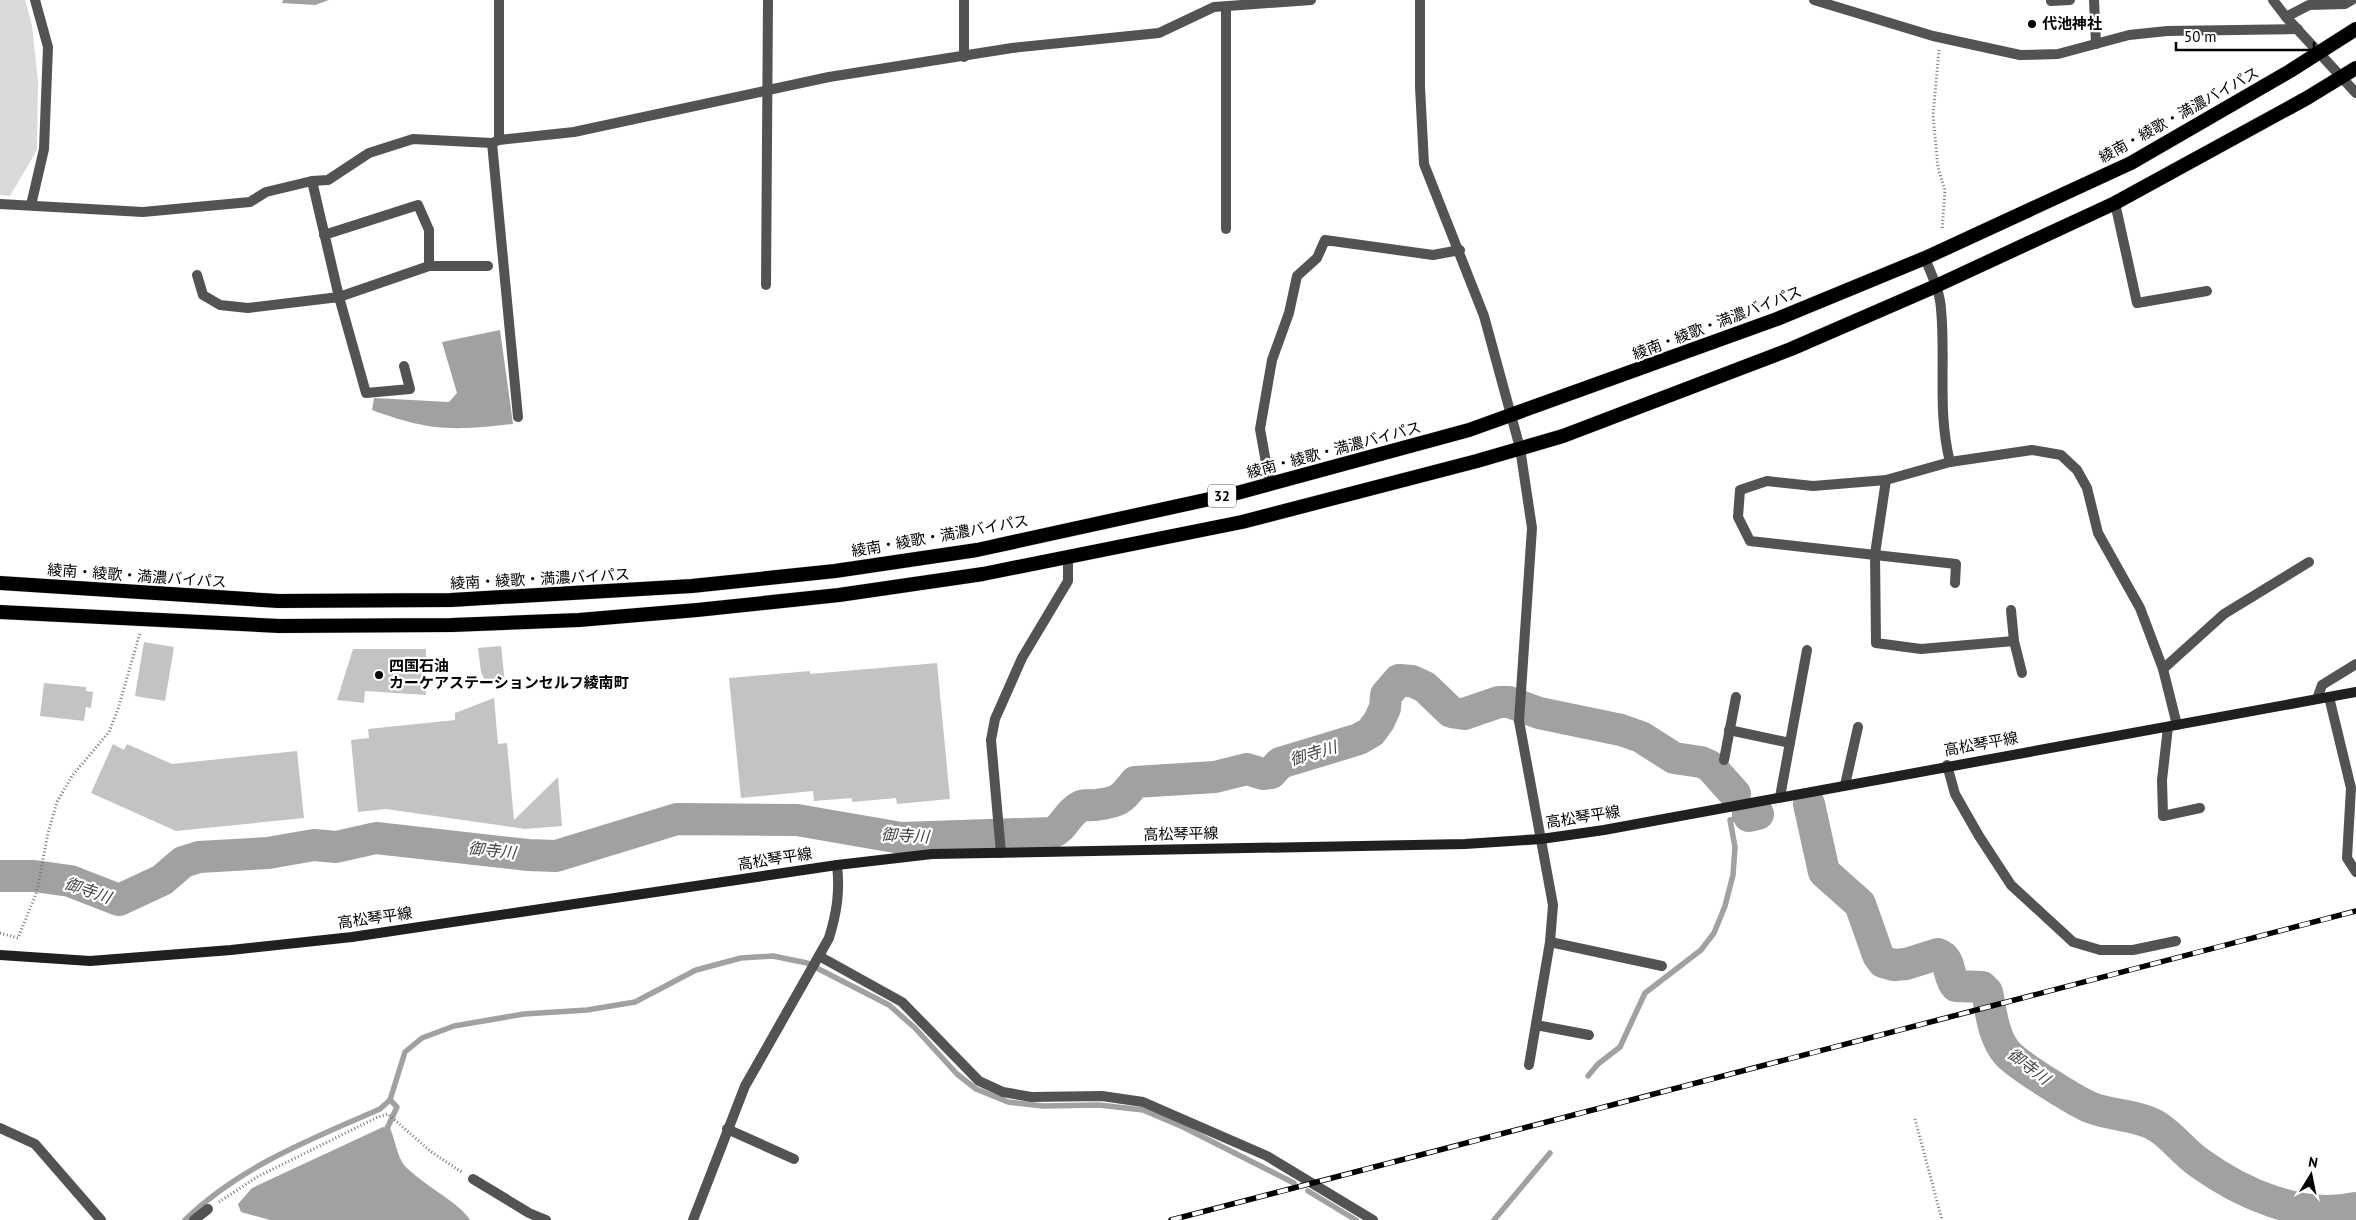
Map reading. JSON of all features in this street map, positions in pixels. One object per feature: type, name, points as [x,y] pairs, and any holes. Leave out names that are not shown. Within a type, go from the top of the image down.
[{"type":"highway","name":"綾南・綾歌・満濃バイパス","points":[[0,583],[278,601],[451,600],[692,586],[835,571],[977,550],[1270,485],[1469,430],[1777,319],[1925,258],[2131,163],[2320,53],[2356,29]]},
{"type":"highway","name":"32","points":[[0,612],[279,626],[452,625],[580,620],[839,595],[982,574],[1242,522],[1563,436],[1791,349],[1936,286],[2115,203],[2356,68]]},
{"type":"main road","name":"高松琴平線","points":[[0,955],[90,961],[231,950],[352,937],[837,865],[932,854],[1465,844],[1540,839],[1604,830],[1845,784],[2356,692]]},
{"type":"street","points":[[31,205],[44,149],[48,47],[34,0]]},
{"type":"street","points":[[499,0],[495,142],[518,417]]},
{"type":"street","points":[[766,285],[769,89],[768,0]]},
{"type":"street","points":[[964,0],[964,57]]},
{"type":"street","points":[[0,204],[143,212],[250,202],[266,192],[312,181],[328,180],[369,153],[414,139],[495,142],[574,132],[828,77],[1012,48],[1159,33],[1213,4],[1226,7],[1311,0]]},
{"type":"street","points":[[1420,0],[1420,87],[1424,164],[1460,250],[1484,316],[1520,448],[1532,528],[1519,721],[1553,905],[1550,942],[1529,1065]]},
{"type":"street","points":[[1814,0],[1940,38],[2020,55],[2058,54],[2129,35],[2167,31],[2298,29]]},
{"type":"street","points":[[2051,1],[2070,0]]},
{"type":"street","points":[[2094,0],[2096,44]]},
{"type":"street","points":[[2273,0],[2286,18],[2356,93]]},
{"type":"street","points":[[2286,18],[2309,5],[2345,4],[2352,0]]},
{"type":"street","points":[[1226,7],[1226,229]]},
{"type":"street","points":[[312,181],[339,297],[366,393],[410,388],[404,366]]},
{"type":"street","points":[[2115,203],[2137,303],[2206,291]]},
{"type":"street","points":[[324,235],[418,205],[429,230],[429,266]]},
{"type":"street","points":[[1270,485],[1260,429],[1272,360],[1289,313],[1297,276],[1317,258],[1325,240],[1433,255],[1460,250]]},
{"type":"street","points":[[1925,258],[1936,286],[1941,308],[1942,423],[1950,462]]},
{"type":"street","points":[[197,275],[203,295],[220,305],[248,308],[339,297],[429,266],[488,266]]},
{"type":"street","points":[[1955,582],[1956,564],[1750,541],[1738,517],[1740,490],[1767,481],[1813,486],[1886,480],[1950,462],[2032,450],[2061,455],[2077,470],[2087,488],[2098,533],[2140,608],[2163,669],[2172,726],[2162,780],[2163,816],[2200,808]]},
{"type":"street","points":[[1886,480],[1875,554],[1876,643],[1920,649],[2014,641]]},
{"type":"street","points":[[1001,853],[991,740],[995,719],[1022,658],[1068,581],[1068,556]]},
{"type":"street","points":[[2163,669],[2224,614],[2309,562]]},
{"type":"street","points":[[2011,610],[2014,641],[2022,673]]},
{"type":"street","points":[[1780,797],[1807,650]]},
{"type":"street","points":[[2317,699],[2322,685],[2356,664]]},
{"type":"street","points":[[1724,760],[1736,697]]},
{"type":"street","points":[[2329,697],[2351,788],[2347,858],[2356,872]]},
{"type":"street","points":[[1845,784],[1858,727]]},
{"type":"street","points":[[1729,730],[1790,743]]},
{"type":"street","points":[[1946,766],[1955,794],[1979,836],[2011,885],[2073,942],[2100,950],[2125,950],[2176,940]]},
{"type":"street","points":[[693,1220],[727,1128],[745,1086],[829,938],[837,914],[840,889],[837,865]]},
{"type":"street","points":[[1550,942],[1662,966]]},
{"type":"street","points":[[816,963],[902,1002],[979,1081],[1003,1092],[1031,1097],[1102,1096],[1143,1102],[1267,1156],[1373,1220]]},
{"type":"street","points":[[1536,1025],[1589,1035]]},
{"type":"street","points":[[0,1128],[36,1144],[101,1220]]},
{"type":"street","points":[[727,1128],[794,1159]]},
{"type":"street","points":[[473,1179],[529,1213],[546,1220]]},
{"type":"street","points":[[194,1220],[208,1209]]},
{"type":"path","points":[[1940,38],[1933,116],[1938,168],[1945,190],[1942,230]]},
{"type":"path","points":[[0,933],[18,938],[37,891],[48,833],[57,802],[72,776],[109,732],[139,642],[142,620]]},
{"type":"path","points":[[208,1209],[257,1177],[378,1117],[388,1114],[430,1151],[473,1179]]},
{"type":"path","points":[[1915,1119],[1942,1220]]},
{"type":"shaded area","points":[[0,0],[25,0],[32,25],[38,82],[37,150],[10,196],[0,195]]},
{"type":"shaded area","points":[[283,0],[329,0],[315,5],[282,3]]},
{"type":"shaded area","points":[[500,330],[513,424],[474,428],[441,428],[409,422],[372,410],[374,398],[449,402],[457,393],[442,342]]},
{"type":"shaded area","points":[[383,1127],[390,1128],[404,1165],[457,1206],[470,1220],[270,1220],[241,1212],[238,1204],[252,1188]]},
{"type":"building","points":[[144,642],[174,647],[165,701],[135,696]]},
{"type":"building","points":[[501,646],[505,683],[487,685],[481,672],[478,648]]},
{"type":"building","points":[[353,649],[426,649],[426,695],[365,691],[364,703],[337,700]]},
{"type":"building","points":[[937,663],[950,799],[897,804],[896,798],[852,802],[852,798],[814,801],[813,791],[741,798],[729,678],[810,671],[810,674]]},
{"type":"building","points":[[44,683],[86,687],[86,691],[93,692],[91,708],[86,707],[84,721],[40,716]]},
{"type":"building","points":[[494,698],[498,744],[507,743],[514,820],[558,777],[562,826],[525,829],[386,809],[358,812],[351,740],[369,738],[368,729],[455,720],[455,713]]},
{"type":"building","points":[[113,744],[124,750],[127,744],[172,764],[297,751],[304,818],[176,831],[91,793]]},
{"type":"waterway","name":"御寺川","points":[[0,876],[34,876],[70,881],[119,900],[162,880],[183,862],[199,857],[268,853],[314,845],[336,847],[376,838],[528,855],[556,856],[677,819],[797,820],[901,838],[1052,833],[1060,828],[1069,816],[1081,806],[1115,801],[1123,796],[1135,782],[1215,777],[1247,769],[1263,774],[1271,773],[1280,763],[1359,739],[1371,732],[1379,721],[1385,708],[1386,695],[1399,680],[1412,681],[1425,687],[1451,712],[1464,714],[1499,702],[1509,702],[1539,713],[1621,730],[1641,737],[1674,758],[1701,762],[1710,766],[1735,794]]},
{"type":"waterway","name":"御寺川","points":[[1809,804],[1824,872],[1860,904],[1878,955],[1883,962],[1894,965],[1906,964],[1938,954],[1942,956],[1956,986],[1982,987],[1987,992],[1993,1024],[2002,1047],[2022,1066],[2085,1105],[2108,1113],[2151,1123],[2169,1135],[2188,1154],[2215,1174],[2253,1194],[2273,1202],[2314,1210],[2335,1211],[2356,1208]]},
{"type":"waterway","name":"御寺川","points":[[1748,814],[1749,816],[1758,814]]},
{"type":"waterway","points":[[1588,1076],[1598,1064],[1620,1047],[1645,993],[1701,950],[1714,933],[1725,906],[1733,875],[1735,847],[1730,820],[1749,816]]},
{"type":"waterway","points":[[185,1220],[206,1201],[252,1169],[302,1143],[380,1109],[390,1100],[405,1052],[422,1038],[454,1026],[524,1014],[587,1010],[635,1002],[696,970],[741,958],[773,956],[807,963],[889,1005],[915,1028],[957,1074],[976,1089],[1008,1102],[1043,1106],[1099,1105],[1143,1110],[1183,1127],[1294,1183]]},
{"type":"waterway","points":[[385,1133],[397,1107],[390,1100]]},
{"type":"waterway","points":[[1494,1220],[1550,1153]]},
{"type":"waterway","points":[[1308,1191],[1356,1220]]},
{"type":"railway","points":[[1171,1220],[2356,911]]},
{"type":"place","name":"代池神社","points":[[2032,24]]},
{"type":"place","name":"四国石油 カーケアステーションセルフ綾南町","points":[[379,675]]}]
